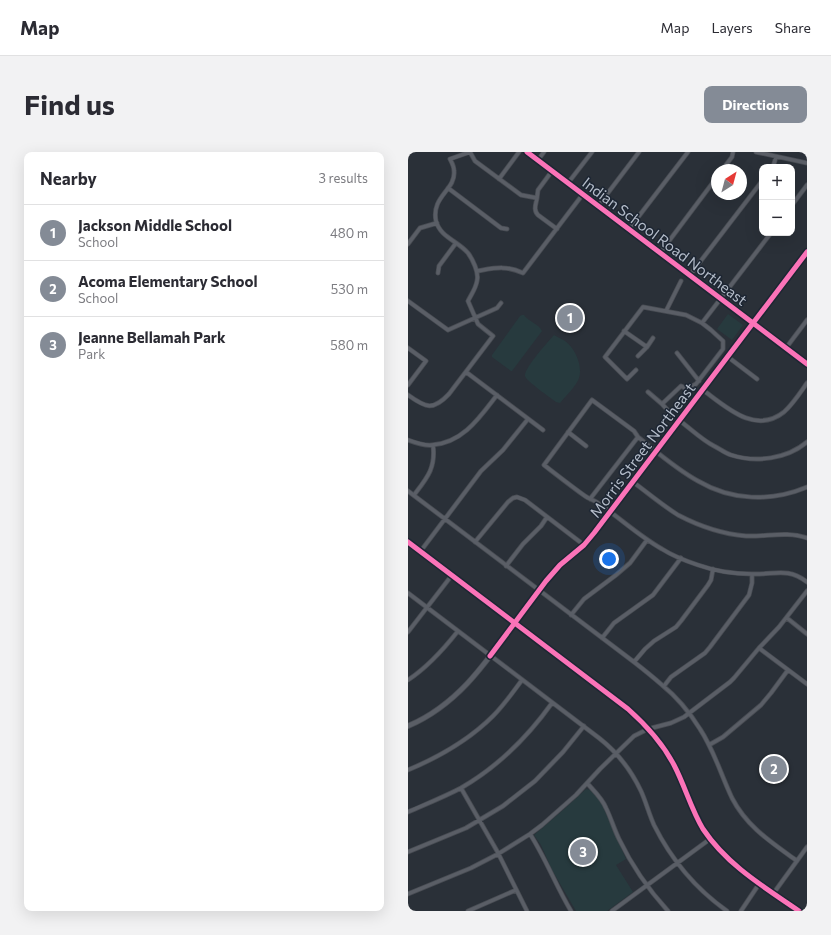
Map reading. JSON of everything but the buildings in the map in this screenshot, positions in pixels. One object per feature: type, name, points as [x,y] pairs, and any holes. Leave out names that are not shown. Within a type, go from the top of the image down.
[{"type":"street","points":[[408,395],[423,405],[428,406],[439,404],[449,394],[493,336],[481,328],[478,324],[468,301],[477,282],[477,271],[473,260],[467,252],[442,232],[435,215],[437,205],[452,181],[454,172],[450,159],[470,152],[475,161],[521,195],[537,198]]},
{"type":"street","points":[[499,179],[519,152]]},
{"type":"street","name":"Indian School Road Northeast","points":[[527,152],[807,364]]},
{"type":"street","points":[[538,160],[544,152]]},
{"type":"street","points":[[568,183],[592,152]]},
{"type":"street","points":[[598,206],[639,152]]},
{"type":"street","points":[[629,229],[688,152]]},
{"type":"street","points":[[727,164],[732,157],[733,152]]},
{"type":"street","points":[[756,152],[807,163]]},
{"type":"street","points":[[774,164],[776,157]]},
{"type":"street","points":[[552,171],[538,190],[535,210],[538,215],[557,229]]},
{"type":"street","points":[[660,253],[711,185]]},
{"type":"street","points":[[690,275],[759,185]]},
{"type":"street","points":[[795,201],[807,185]]},
{"type":"street","points":[[448,188],[501,228],[507,229]]},
{"type":"street","points":[[477,271],[503,267],[515,269],[523,273],[583,194]]},
{"type":"street","points":[[408,244],[420,228],[437,223]]},
{"type":"street","points":[[702,323],[768,236]]},
{"type":"street","points":[[438,273],[439,266],[456,243]]},
{"type":"street","name":"Morris Street Northeast","points":[[408,726],[421,720],[452,699],[470,681],[546,581],[560,565],[584,545],[634,482],[807,252]]},
{"type":"street","points":[[666,311],[681,281]]},
{"type":"street","points":[[408,301],[448,330],[497,308],[501,303]]},
{"type":"street","points":[[636,370],[627,380],[605,357],[643,307],[686,315],[702,323],[723,341],[723,349],[699,381],[687,389],[681,386],[662,404]]},
{"type":"street","points":[[786,348],[807,320]]},
{"type":"street","points":[[624,331],[647,347]]},
{"type":"street","points":[[638,356],[653,338]]},
{"type":"street","points":[[408,348],[426,362],[408,385]]},
{"type":"street","points":[[677,353],[699,381]]},
{"type":"street","points":[[728,357],[757,379]]},
{"type":"street","points":[[466,372],[543,430]]},
{"type":"street","points":[[703,390],[737,415],[753,421],[763,421],[778,416],[785,411],[807,383]]},
{"type":"street","points":[[648,392],[673,416]]},
{"type":"street","points":[[408,440],[433,445],[456,438],[471,427],[497,395]]},
{"type":"street","points":[[807,487],[787,494],[768,497],[750,497],[724,493],[709,487],[638,437],[634,431],[592,400],[544,465],[663,550],[698,565],[713,569],[732,573],[788,573],[807,582]]},
{"type":"street","points":[[420,552],[481,471],[503,450],[528,419]]},
{"type":"street","points":[[680,421],[712,445],[731,455],[744,458],[758,459],[780,456],[796,450],[807,442]]},
{"type":"street","points":[[568,432],[586,446]]},
{"type":"street","points":[[590,499],[638,437]]},
{"type":"street","points":[[414,495],[431,470],[434,456],[433,445]]},
{"type":"street","points":[[634,482],[678,514],[690,521],[719,532],[746,536],[782,534],[807,538]]},
{"type":"street","points":[[408,491],[664,686],[689,713],[700,729],[740,811],[758,832],[797,861]]},
{"type":"street","points":[[475,542],[508,502],[517,497],[525,500],[584,545]]},
{"type":"street","points":[[506,566],[547,517]]},
{"type":"street","points":[[571,615],[584,599],[630,563],[648,540]]},
{"type":"street","points":[[408,542],[628,709],[648,729],[672,762],[696,815],[710,839],[732,864],[799,911]]},
{"type":"street","points":[[602,638],[614,623],[653,594],[681,558]]},
{"type":"street","points":[[634,662],[654,641],[676,627],[682,621],[711,580],[713,569]]},
{"type":"street","points":[[664,686],[671,678],[705,653],[710,647],[749,595],[752,583],[752,574]]},
{"type":"street","points":[[408,632],[452,576]]},
{"type":"street","points":[[408,894],[471,868],[498,854],[542,826],[576,796],[600,769],[634,736],[648,729],[678,720],[734,678],[787,618],[807,591]]},
{"type":"street","points":[[408,593],[604,742],[626,765],[634,776],[654,824],[663,841],[678,863],[692,881],[727,911]]},
{"type":"street","points":[[787,618],[807,634]]},
{"type":"street","points":[[408,680],[437,657],[458,631]]},
{"type":"street","points":[[759,648],[807,684]]},
{"type":"street","points":[[709,745],[723,737],[762,705],[788,670]]},
{"type":"street","points":[[408,770],[437,757],[467,738],[493,716],[522,680]]},
{"type":"street","points":[[408,812],[461,788],[484,773],[512,751],[531,731],[552,703]]},
{"type":"street","points":[[408,852],[453,834],[503,806],[535,781],[563,752],[584,726]]},
{"type":"street","points":[[587,783],[606,807],[629,860],[646,886],[668,911]]},
{"type":"street","points":[[461,788],[508,872],[527,911]]},
{"type":"street","points":[[530,834],[540,849],[553,878],[571,911]]},
{"type":"street","points":[[612,911],[617,910],[646,886],[710,839]]},
{"type":"street","points":[[773,894],[807,847]]},
{"type":"street","points":[[741,911],[759,884]]},
{"type":"street","points":[[468,911],[516,890]]},
{"type":"green space","points":[[728,314],[743,325],[732,340],[717,329]]},
{"type":"green space","points":[[522,315],[539,327],[542,331],[511,371],[492,357],[492,355]]},
{"type":"green space","points":[[554,335],[569,344],[575,353],[580,368],[578,381],[560,403],[556,402],[539,389],[525,376],[532,361]]},
{"type":"green space","points":[[586,789],[590,790],[600,800],[626,859],[616,865],[633,892],[607,911],[576,911],[552,870],[541,845],[534,835]]},
{"type":"cycle path","points":[[527,152],[807,364]]},
{"type":"cycle path","points":[[490,656],[546,581],[560,565],[584,545],[594,533],[807,252]]},
{"type":"cycle path","points":[[408,542],[635,715],[654,735],[670,757],[703,829],[723,854],[760,884],[799,911]]},
{"type":"place","name":"Jackson Middle School","points":[[570,318]]},
{"type":"place","name":"Acoma Elementary School","points":[[774,769]]},
{"type":"place","name":"Jeanne Bellamah Park","points":[[583,852]]}]
